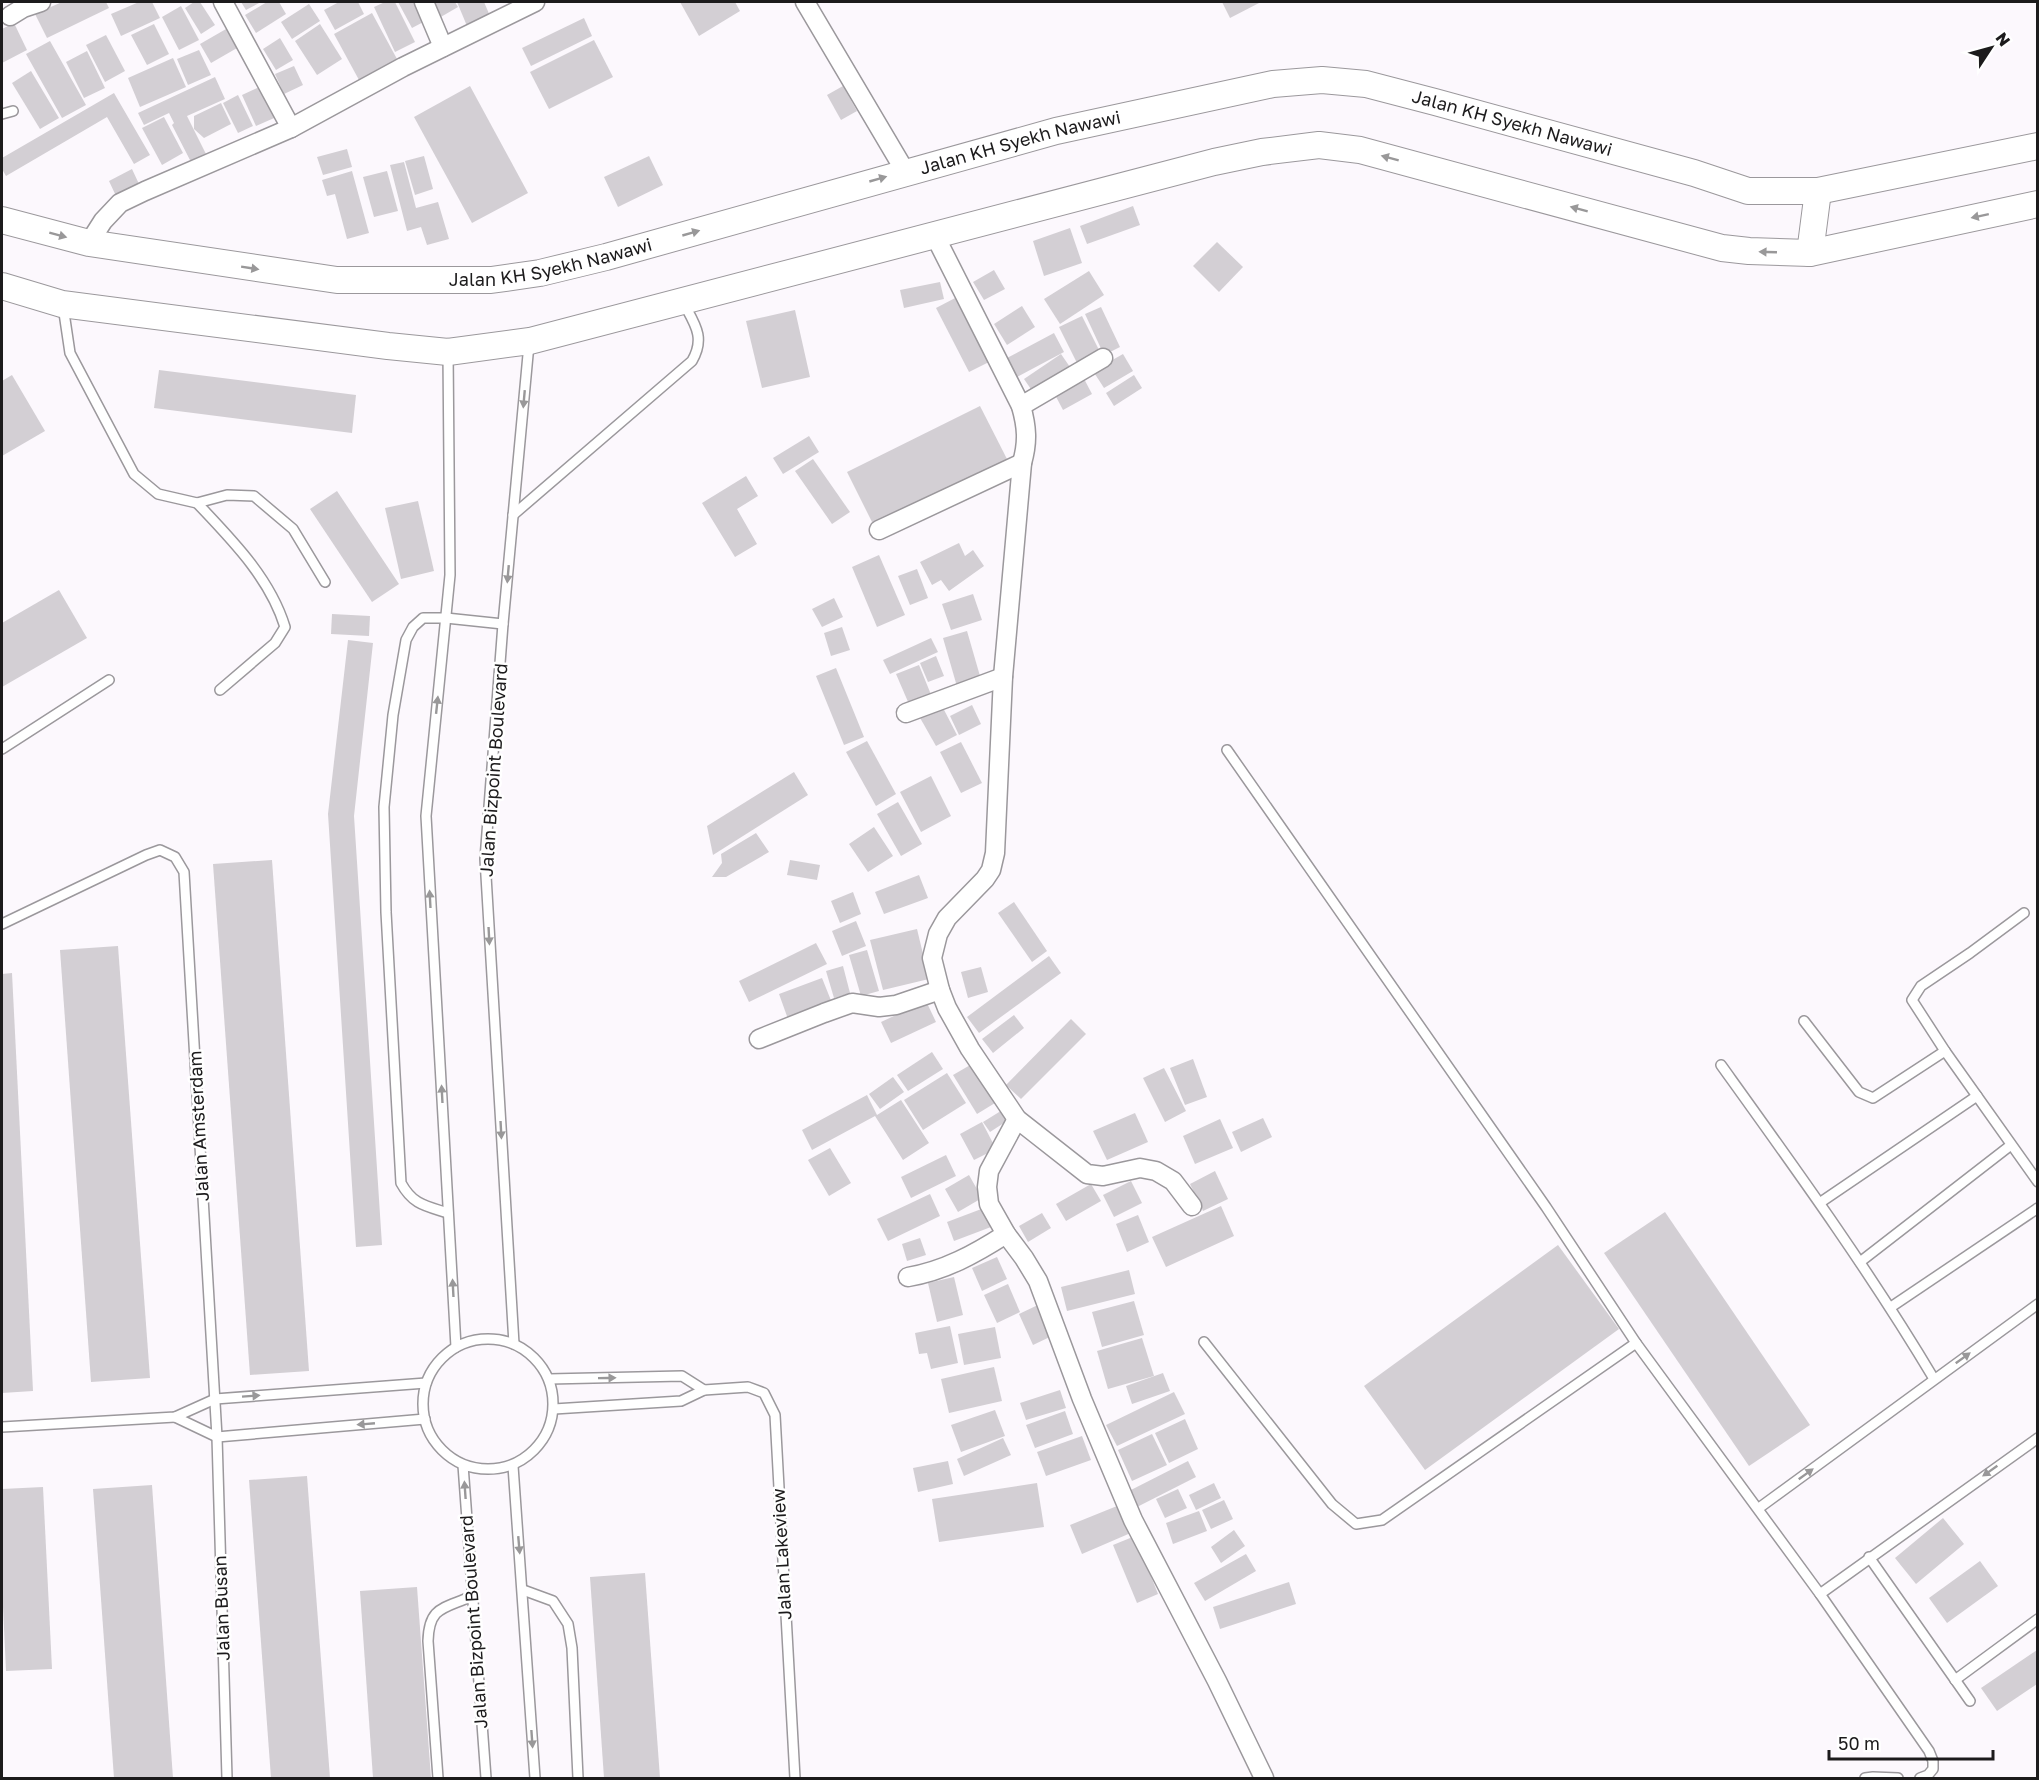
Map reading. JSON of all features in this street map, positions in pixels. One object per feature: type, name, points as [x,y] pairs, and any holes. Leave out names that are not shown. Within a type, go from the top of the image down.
[{"type":"main road","name":"Jalan KH Syekh Nawawi","points":[[2,220],[89,243],[337,280],[491,280],[540,273],[606,257],[1056,130],[1273,84],[1322,80],[1366,84],[1694,173],[1748,191],[1818,191],[2037,146]]},
{"type":"main road","points":[[2,286],[62,304],[448,352],[530,341],[1214,162],[1262,152],[1319,145],[1360,150],[1722,248],[1749,251],[1810,253],[2037,204]]},
{"type":"main road","points":[[1810,253],[1818,191]]},
{"type":"street","points":[[10,16],[40,2]]},
{"type":"street","points":[[223,2],[291,128]]},
{"type":"street","points":[[424,2],[444,46]]},
{"type":"street","points":[[805,2],[905,171]]},
{"type":"street","points":[[89,243],[104,221],[120,204],[145,190],[291,128],[526,4]]},
{"type":"street","points":[[935,236],[1021,406],[1028,435],[1022,463],[1002,677],[995,853],[991,870],[985,879],[947,918],[938,934],[932,958],[940,990],[947,1008],[970,1049],[1017,1119],[1088,1174],[1103,1176],[1140,1168],[1156,1171],[1173,1181],[1192,1206]]},
{"type":"street","points":[[1021,406],[1103,358]]},
{"type":"street","points":[[879,530],[1022,463]]},
{"type":"street","points":[[906,713],[1002,677]]},
{"type":"street","points":[[759,1039],[852,1003],[879,1007],[896,1005],[940,990]]},
{"type":"street","points":[[1017,1119],[989,1171],[987,1187],[989,1204],[1038,1281],[1082,1399],[1133,1520],[1217,1681],[1264,1779]]},
{"type":"street","points":[[908,1277],[932,1273],[975,1254],[1006,1234]]},
{"type":"lane","points":[[2,114],[14,111]]},
{"type":"lane","points":[[513,515],[692,361],[698,350],[699,340],[697,328],[682,300]]},
{"type":"lane","points":[[62,304],[70,353],[134,474],[158,494],[197,503],[227,495],[254,496],[293,529],[325,582]]},
{"type":"lane","name":"Jalan Bizpoint Boulevard","points":[[514,1344],[485,860],[503,624],[530,341]]},
{"type":"lane","points":[[448,352],[450,575],[426,816],[456,1347]]},
{"type":"lane","points":[[197,503],[244,552],[280,612],[285,627],[275,642],[220,690]]},
{"type":"lane","points":[[448,1213],[418,1204],[401,1183],[386,912],[384,807],[393,715],[406,640],[413,627],[423,618],[503,624]]},
{"type":"lane","points":[[2,749],[108,680]]},
{"type":"lane","points":[[1227,750],[1546,1207],[1636,1342],[1759,1508],[1929,1751],[1933,1769],[1920,1779]]},
{"type":"lane","name":"Jalan Amsterdam","points":[[2,924],[160,850],[176,857],[184,872],[217,1437]]},
{"type":"lane","points":[[2024,914],[1921,986],[1912,1000],[2037,1182]]},
{"type":"lane","points":[[1804,1022],[1859,1092],[1873,1098],[1945,1051]]},
{"type":"lane","points":[[1720,1065],[1821,1202],[1891,1307],[1934,1379]]},
{"type":"lane","points":[[1821,1202],[1977,1096]]},
{"type":"lane","points":[[1860,1262],[2011,1145]]},
{"type":"lane","points":[[1891,1307],[2037,1208]]},
{"type":"lane","points":[[1759,1508],[2037,1304]]},
{"type":"lane","points":[[485,1338],[514,1344],[535,1358],[549,1379],[554,1394],[554,1409],[548,1433],[533,1453],[513,1466],[487,1470],[463,1465],[445,1454],[432,1438],[424,1419],[423,1401],[426,1383],[438,1362],[456,1347],[485,1338]]},
{"type":"lane","points":[[1204,1342],[1332,1504],[1356,1524],[1382,1520],[1636,1342]]},
{"type":"lane","points":[[549,1379],[682,1376],[704,1390]]},
{"type":"lane","points":[[2,1427],[175,1417],[215,1399],[426,1383]]},
{"type":"lane","name":"Jalan Lakeview","points":[[704,1390],[748,1387],[764,1393],[775,1415],[795,1779]]},
{"type":"lane","points":[[554,1409],[681,1401],[704,1390]]},
{"type":"lane","points":[[175,1417],[217,1437],[424,1419]]},
{"type":"lane","name":"Jalan Busan","points":[[217,1437],[227,1779]]},
{"type":"lane","points":[[1820,1594],[2037,1438]]},
{"type":"lane","name":"Jalan Bizpoint Boulevard","points":[[463,1465],[486,1779]]},
{"type":"lane","points":[[513,1466],[535,1779]]},
{"type":"lane","points":[[1869,1557],[1970,1701]]},
{"type":"lane","points":[[523,1590],[554,1601],[568,1624],[572,1648],[578,1779]]},
{"type":"lane","points":[[438,1779],[428,1624],[434,1613],[472,1596]]},
{"type":"lane","points":[[1955,1680],[2037,1619]]},
{"type":"lane","points":[[1865,1779],[1898,1779]]},
{"type":"building","points":[[62,2],[106,2],[109,8],[47,38],[35,14]]},
{"type":"building","points":[[139,2],[152,2],[160,18],[121,36],[111,14]]},
{"type":"building","points":[[194,2],[200,2],[215,25],[201,34],[185,8]]},
{"type":"building","points":[[241,2],[261,2],[246,10]]},
{"type":"building","points":[[267,2],[279,2],[286,14],[256,33],[245,15]]},
{"type":"building","points":[[339,2],[358,2],[364,14],[335,30],[324,10]]},
{"type":"building","points":[[385,2],[395,2],[415,42],[395,52],[374,7]]},
{"type":"building","points":[[398,2],[420,2],[429,19],[412,28]]},
{"type":"building","points":[[430,2],[455,2],[458,7],[439,18]]},
{"type":"building","points":[[457,2],[484,2],[490,16],[467,26]]},
{"type":"building","points":[[680,2],[735,2],[740,11],[699,36]]},
{"type":"building","points":[[1222,2],[1261,2],[1230,18]]},
{"type":"building","points":[[309,4],[320,21],[292,39],[281,22]]},
{"type":"building","points":[[181,6],[199,40],[179,50],[162,17]]},
{"type":"building","points":[[372,13],[397,59],[359,80],[334,34]]},
{"type":"building","points":[[584,18],[592,36],[531,66],[522,48]]},
{"type":"building","points":[[14,23],[27,50],[2,63],[2,29]]},
{"type":"building","points":[[154,24],[169,54],[147,65],[131,35]]},
{"type":"building","points":[[320,24],[342,59],[317,75],[295,41]]},
{"type":"building","points":[[233,25],[244,44],[211,63],[200,44]]},
{"type":"building","points":[[106,35],[125,71],[105,82],[86,45]]},
{"type":"building","points":[[280,38],[293,60],[276,70],[263,49]]},
{"type":"building","points":[[594,40],[613,77],[549,109],[530,72]]},
{"type":"building","points":[[50,41],[86,105],[62,118],[26,54]]},
{"type":"building","points":[[199,50],[211,75],[188,85],[177,59]]},
{"type":"building","points":[[87,51],[105,88],[84,98],[66,62]]},
{"type":"building","points":[[173,58],[186,87],[140,107],[128,78]]},
{"type":"building","points":[[294,66],[303,85],[284,94],[275,74]]},
{"type":"building","points":[[31,71],[59,118],[40,129],[12,83]]},
{"type":"building","points":[[215,77],[225,99],[187,116],[206,154],[191,162],[172,125],[174,123],[169,113],[144,125],[138,113]]},
{"type":"building","points":[[266,84],[281,115],[256,126],[242,95]]},
{"type":"building","points":[[470,86],[528,193],[472,223],[414,117]]},
{"type":"building","points":[[843,86],[857,111],[841,120],[827,95]]},
{"type":"building","points":[[114,93],[150,155],[134,164],[107,117],[6,176],[2,169],[2,158]]},
{"type":"building","points":[[238,95],[253,126],[238,133],[223,103]]},
{"type":"building","points":[[221,103],[231,124],[204,138],[194,129],[194,116]]},
{"type":"building","points":[[164,117],[183,153],[162,165],[142,128]]},
{"type":"building","points":[[347,149],[352,167],[323,175],[317,157]]},
{"type":"building","points":[[424,156],[433,189],[415,195],[405,161]]},
{"type":"building","points":[[649,156],[663,185],[618,207],[604,177]]},
{"type":"building","points":[[404,162],[416,208],[438,202],[449,239],[427,245],[421,227],[407,231],[390,165]]},
{"type":"building","points":[[132,169],[139,184],[116,196],[109,181]]},
{"type":"building","points":[[352,171],[369,233],[347,239],[335,194],[327,196],[322,180]]},
{"type":"building","points":[[387,171],[398,211],[374,217],[363,177]]},
{"type":"building","points":[[1133,206],[1140,225],[1087,244],[1080,226]]},
{"type":"building","points":[[1070,228],[1082,263],[1044,276],[1033,241]]},
{"type":"building","points":[[1217,242],[1243,267],[1219,292],[1193,266]]},
{"type":"building","points":[[994,270],[1005,289],[984,300],[973,282]]},
{"type":"building","points":[[1089,271],[1104,295],[1060,324],[1044,299]]},
{"type":"building","points":[[940,282],[944,299],[904,308],[900,290]]},
{"type":"building","points":[[959,296],[993,360],[969,372],[936,308]]},
{"type":"building","points":[[1022,306],[1035,327],[1007,345],[994,324]]},
{"type":"building","points":[[1101,307],[1120,347],[1104,355],[1085,314]]},
{"type":"building","points":[[795,310],[810,377],[762,388],[746,321]]},
{"type":"building","points":[[1082,316],[1101,354],[1078,365],[1059,327]]},
{"type":"building","points":[[1054,333],[1064,352],[1017,377],[1007,358]]},
{"type":"building","points":[[1061,354],[1072,370],[1035,395],[1024,379]]},
{"type":"building","points":[[1123,354],[1133,371],[1104,388],[1093,371]]},
{"type":"building","points":[[159,370],[356,395],[352,433],[154,408]]},
{"type":"building","points":[[12,375],[45,431],[2,456],[2,381]]},
{"type":"building","points":[[1082,375],[1092,394],[1063,410],[1053,391]]},
{"type":"building","points":[[1134,375],[1142,388],[1114,406],[1106,393]]},
{"type":"building","points":[[980,406],[1008,461],[875,528],[847,472]]},
{"type":"building","points":[[809,436],[819,452],[783,474],[773,458]]},
{"type":"building","points":[[813,459],[850,512],[832,524],[795,471]]},
{"type":"building","points":[[746,476],[758,496],[737,509],[757,544],[735,557],[702,503]]},
{"type":"building","points":[[337,491],[399,584],[372,602],[310,509]]},
{"type":"building","points":[[418,501],[434,571],[401,579],[385,508]]},
{"type":"building","points":[[959,543],[965,556],[973,550],[984,566],[949,591],[941,580],[932,585],[920,562]]},
{"type":"building","points":[[879,555],[905,615],[877,627],[852,567]]},
{"type":"building","points":[[917,569],[928,598],[910,605],[898,576]]},
{"type":"building","points":[[59,590],[87,638],[2,687],[2,623]]},
{"type":"building","points":[[973,594],[982,620],[951,630],[942,604]]},
{"type":"building","points":[[834,598],[843,617],[822,627],[812,609]]},
{"type":"building","points":[[332,614],[370,616],[369,636],[331,634]]},
{"type":"building","points":[[842,627],[850,650],[831,656],[824,633]]},
{"type":"building","points":[[967,631],[982,683],[958,690],[943,638]]},
{"type":"building","points":[[931,638],[938,652],[890,674],[883,660]]},
{"type":"building","points":[[348,640],[373,643],[354,816],[382,1245],[356,1247],[328,814]]},
{"type":"building","points":[[936,656],[944,676],[928,682],[920,663]]},
{"type":"building","points":[[919,665],[934,702],[912,711],[896,674]]},
{"type":"building","points":[[836,668],[864,737],[844,745],[816,676]]},
{"type":"building","points":[[941,704],[957,735],[936,746],[919,716]]},
{"type":"building","points":[[972,705],[981,724],[959,735],[950,716]]},
{"type":"building","points":[[867,741],[896,794],[876,806],[846,752]]},
{"type":"building","points":[[961,742],[982,783],[961,793],[940,752]]},
{"type":"building","points":[[794,772],[808,795],[713,855],[707,826]]},
{"type":"building","points":[[931,776],[951,816],[921,832],[900,792]]},
{"type":"building","points":[[898,802],[922,844],[901,856],[877,814]]},
{"type":"building","points":[[874,827],[893,856],[868,872],[849,844]]},
{"type":"building","points":[[756,833],[769,852],[726,877],[712,877],[722,863],[721,854]]},
{"type":"building","points":[[272,860],[309,1371],[250,1375],[213,864]]},
{"type":"building","points":[[790,860],[820,865],[817,880],[787,875]]},
{"type":"building","points":[[919,875],[928,898],[884,914],[875,892]]},
{"type":"building","points":[[853,892],[861,914],[840,923],[831,901]]},
{"type":"building","points":[[1014,902],[1047,951],[1032,962],[998,913]]},
{"type":"building","points":[[856,921],[866,946],[842,956],[832,931]]},
{"type":"building","points":[[917,929],[929,979],[883,990],[870,940]]},
{"type":"building","points":[[816,943],[827,964],[749,1002],[739,981]]},
{"type":"building","points":[[118,946],[150,1378],[91,1382],[60,950]]},
{"type":"building","points":[[867,950],[879,991],[861,996],[849,955]]},
{"type":"building","points":[[1049,956],[1061,973],[979,1033],[967,1017]]},
{"type":"building","points":[[843,966],[850,993],[834,998],[826,971]]},
{"type":"building","points":[[981,967],[988,992],[968,998],[961,972]]},
{"type":"building","points":[[12,973],[33,1391],[2,1393],[2,974]]},
{"type":"building","points":[[822,978],[832,1003],[788,1019],[779,994]]},
{"type":"building","points":[[926,1001],[936,1022],[891,1043],[881,1022]]},
{"type":"building","points":[[1014,1015],[1024,1028],[993,1053],[982,1039]]},
{"type":"building","points":[[1071,1019],[1086,1034],[1021,1099],[1006,1085]]},
{"type":"building","points":[[932,1052],[943,1069],[908,1091],[897,1075]]},
{"type":"building","points":[[1193,1059],[1207,1097],[1185,1105],[1170,1068]]},
{"type":"building","points":[[972,1064],[995,1103],[977,1114],[953,1075]]},
{"type":"building","points":[[1164,1068],[1186,1111],[1165,1122],[1143,1078]]},
{"type":"building","points":[[947,1073],[966,1103],[923,1130],[904,1100]]},
{"type":"building","points":[[893,1077],[904,1092],[880,1109],[869,1094]]},
{"type":"building","points":[[867,1095],[877,1115],[901,1100],[929,1143],[903,1160],[875,1116],[812,1150],[802,1130]]},
{"type":"building","points":[[1004,1109],[1010,1119],[990,1132],[983,1122]]},
{"type":"building","points":[[1135,1113],[1148,1142],[1107,1160],[1093,1131]]},
{"type":"building","points":[[1263,1118],[1272,1137],[1241,1152],[1232,1132]]},
{"type":"building","points":[[1220,1119],[1233,1148],[1195,1164],[1183,1136]]},
{"type":"building","points":[[982,1122],[996,1149],[974,1160],[960,1134]]},
{"type":"building","points":[[830,1148],[851,1183],[829,1196],[808,1160]]},
{"type":"building","points":[[946,1155],[956,1176],[911,1198],[901,1177]]},
{"type":"building","points":[[1215,1171],[1228,1199],[1203,1211],[1190,1184]]},
{"type":"building","points":[[969,1175],[982,1198],[958,1212],[945,1189]]},
{"type":"building","points":[[1131,1181],[1142,1203],[1114,1217],[1103,1195]]},
{"type":"building","points":[[1091,1184],[1101,1201],[1066,1221],[1056,1204]]},
{"type":"building","points":[[930,1194],[940,1216],[888,1241],[877,1219]]},
{"type":"building","points":[[1221,1206],[1234,1236],[1166,1267],[1152,1237]]},
{"type":"building","points":[[984,1208],[991,1227],[954,1241],[947,1222]]},
{"type":"building","points":[[1665,1212],[1810,1425],[1749,1466],[1604,1253]]},
{"type":"building","points":[[1042,1213],[1051,1228],[1028,1242],[1019,1226]]},
{"type":"building","points":[[1138,1215],[1149,1242],[1127,1252],[1116,1224]]},
{"type":"building","points":[[920,1238],[926,1255],[907,1261],[902,1244]]},
{"type":"building","points":[[1558,1245],[1619,1329],[1425,1470],[1364,1386]]},
{"type":"building","points":[[997,1257],[1007,1279],[982,1291],[972,1268]]},
{"type":"building","points":[[1129,1270],[1135,1294],[1067,1311],[1061,1287]]},
{"type":"building","points":[[954,1277],[963,1315],[937,1322],[928,1283]]},
{"type":"building","points":[[1008,1284],[1020,1312],[997,1323],[984,1295]]},
{"type":"building","points":[[1134,1301],[1144,1335],[1102,1347],[1092,1312]]},
{"type":"building","points":[[1040,1304],[1054,1335],[1033,1345],[1019,1314]]},
{"type":"building","points":[[950,1326],[958,1363],[931,1369],[927,1353],[919,1354],[915,1333]]},
{"type":"building","points":[[995,1327],[1001,1358],[964,1365],[958,1334]]},
{"type":"building","points":[[1142,1338],[1154,1376],[1108,1389],[1097,1351]]},
{"type":"building","points":[[994,1367],[1002,1401],[949,1413],[941,1379]]},
{"type":"building","points":[[1163,1373],[1170,1391],[1132,1404],[1126,1386]]},
{"type":"building","points":[[1060,1390],[1066,1408],[1026,1420],[1020,1403]]},
{"type":"building","points":[[1174,1392],[1185,1414],[1117,1446],[1106,1425]]},
{"type":"building","points":[[995,1410],[1005,1436],[961,1452],[951,1425]]},
{"type":"building","points":[[1065,1411],[1073,1434],[1035,1448],[1026,1425]]},
{"type":"building","points":[[1185,1419],[1198,1449],[1169,1463],[1155,1433]]},
{"type":"building","points":[[1152,1434],[1167,1465],[1132,1481],[1118,1450]]},
{"type":"building","points":[[1082,1436],[1091,1460],[1046,1476],[1037,1452]]},
{"type":"building","points":[[1003,1438],[1011,1455],[964,1476],[957,1459]]},
{"type":"building","points":[[948,1461],[953,1484],[918,1492],[913,1468]]},
{"type":"building","points":[[1188,1461],[1196,1477],[1137,1507],[1129,1491]]},
{"type":"building","points":[[307,1476],[330,1778],[271,1778],[249,1480]]},
{"type":"building","points":[[1037,1483],[1044,1527],[939,1542],[932,1499]]},
{"type":"building","points":[[1214,1483],[1221,1498],[1196,1510],[1189,1495]]},
{"type":"building","points":[[152,1485],[173,1778],[114,1778],[93,1489]]},
{"type":"building","points":[[43,1487],[52,1669],[6,1671],[2,1585],[2,1489]]},
{"type":"building","points":[[1178,1489],[1187,1508],[1165,1518],[1156,1499]]},
{"type":"building","points":[[1224,1500],[1233,1519],[1211,1529],[1202,1510]]},
{"type":"building","points":[[1122,1504],[1133,1532],[1082,1554],[1070,1525]]},
{"type":"building","points":[[1199,1511],[1207,1531],[1173,1544],[1166,1523]]},
{"type":"building","points":[[1943,1518],[1964,1544],[1916,1584],[1895,1558]]},
{"type":"building","points":[[1234,1530],[1245,1546],[1221,1563],[1211,1547]]},
{"type":"building","points":[[1135,1536],[1158,1594],[1137,1603],[1113,1545]]},
{"type":"building","points":[[1246,1554],[1256,1571],[1205,1601],[1194,1583]]},
{"type":"building","points":[[1980,1561],[1998,1586],[1947,1623],[1929,1598]]},
{"type":"building","points":[[645,1573],[660,1778],[604,1778],[590,1577]]},
{"type":"building","points":[[1289,1582],[1296,1604],[1220,1629],[1213,1607]]},
{"type":"building","points":[[417,1587],[431,1778],[373,1778],[360,1591]]},
{"type":"building","points":[[2037,1650],[2037,1684],[1997,1711],[1981,1688]]}]
